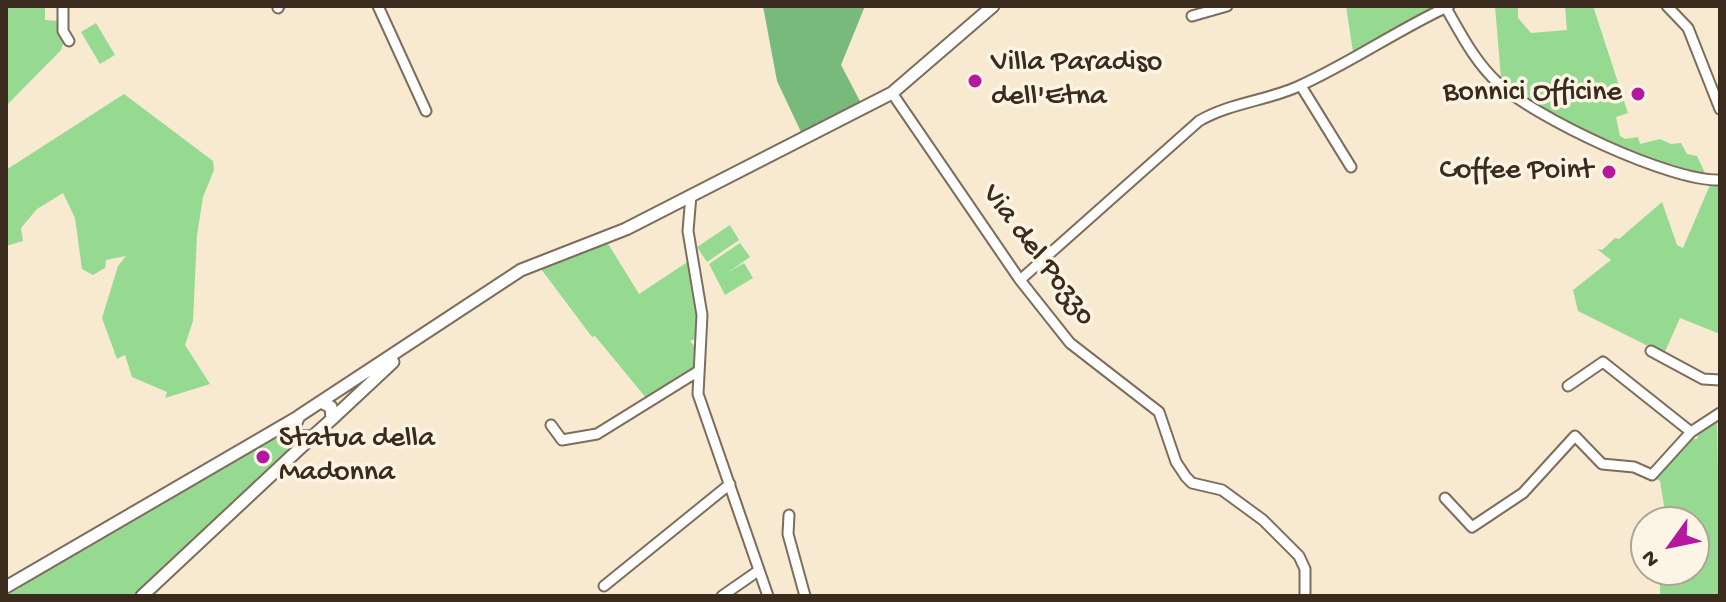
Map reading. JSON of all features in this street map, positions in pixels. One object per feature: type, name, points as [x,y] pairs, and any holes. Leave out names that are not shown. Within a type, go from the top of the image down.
[{"type":"main road","points":[[6,587],[167,490],[323,403],[455,313],[533,265],[626,229],[892,93],[993,6]]},
{"type":"main road","points":[[142,596],[392,363],[533,265]]},
{"type":"main road","points":[[323,403],[331,407],[332,419]]},
{"type":"main road","points":[[274,472],[294,449],[294,422],[299,416]]},
{"type":"main road","points":[[256,442],[284,431],[303,438],[312,437]]},
{"type":"street","points":[[63,6],[63,31],[69,41]]},
{"type":"street","points":[[378,6],[400,60],[426,111]]},
{"type":"street","points":[[1197,12],[1227,6]]},
{"type":"street","points":[[1667,6],[1688,28],[1720,109]]},
{"type":"street","points":[[1020,280],[1199,121],[1217,110],[1301,86],[1448,7],[1484,69],[1526,105],[1665,171],[1690,179],[1720,180]]},
{"type":"street","points":[[1301,86],[1351,167]]},
{"type":"street","name":"Via del Pozzo","points":[[892,93],[1020,280],[1079,352],[1159,412],[1176,462],[1186,477],[1192,483],[1222,490],[1263,520],[1299,556],[1305,569],[1305,596]]},
{"type":"street","points":[[691,195],[688,231],[702,315],[697,372],[700,402],[768,596]]},
{"type":"street","points":[[1651,351],[1703,379],[1720,380]]},
{"type":"street","points":[[1568,386],[1603,362],[1691,432]]},
{"type":"street","points":[[551,425],[562,440],[597,434],[697,372]]},
{"type":"street","points":[[1445,498],[1472,527],[1523,493],[1575,436],[1602,464],[1634,467],[1652,475],[1691,432],[1720,413]]},
{"type":"street","points":[[604,586],[730,484]]},
{"type":"street","points":[[789,515],[788,534],[805,596]]},
{"type":"street","points":[[722,596],[758,571]]},
{"type":"green space","points":[[6,6],[45,6],[45,20],[59,21],[64,42],[61,50],[6,106]]},
{"type":"green space","points":[[763,6],[865,6],[841,65],[861,103],[801,132],[777,81]]},
{"type":"green space","points":[[1346,6],[1439,6],[1353,52]]},
{"type":"green space","points":[[1495,6],[1518,6],[1518,18],[1531,33],[1567,30],[1565,6],[1593,6],[1628,113],[1616,117],[1620,136],[1625,139],[1638,137],[1640,144],[1660,139],[1671,144],[1681,143],[1687,154],[1697,156],[1706,175],[1654,160],[1598,138],[1520,94],[1501,78]]},
{"type":"green space","points":[[96,23],[115,55],[100,64],[81,32]]},
{"type":"green space","points":[[124,94],[213,161],[214,170],[203,197],[197,235],[193,321],[185,345],[210,384],[165,398],[167,392],[132,377],[125,355],[117,359],[102,318],[118,266],[126,256],[106,260],[105,268],[93,275],[82,269],[75,218],[63,193],[37,209],[21,228],[23,241],[6,246],[6,170]]},
{"type":"green space","points":[[1720,184],[1720,334],[1680,318],[1664,354],[1578,311],[1573,290],[1611,260],[1597,249],[1602,250],[1615,238],[1619,239],[1662,202],[1677,245],[1683,248],[1710,185]]},
{"type":"green space","points":[[730,225],[739,240],[707,262],[697,247]]},
{"type":"green space","points":[[607,242],[639,294],[689,261],[698,303],[697,338],[690,341],[696,348],[694,370],[647,399],[595,336],[592,337],[541,269]]},
{"type":"green space","points":[[740,243],[750,257],[727,273],[744,263],[753,278],[725,295],[709,264]]},
{"type":"green space","points":[[1717,416],[1720,596],[1660,596],[1660,586],[1710,586],[1710,506],[1664,506],[1660,481],[1653,477],[1689,438],[1697,439],[1700,429]]},
{"type":"green space","points":[[285,433],[292,436],[290,448],[133,596],[6,596],[232,459]]},
{"type":"place","name":"Villa Paradiso dell'Etna","points":[[975,81]]},
{"type":"place","name":"Bonnici Officine","points":[[1638,94]]},
{"type":"place","name":"Coffee Point","points":[[1609,172]]},
{"type":"place","name":"Statua della Madonna","points":[[263,457]]}]
